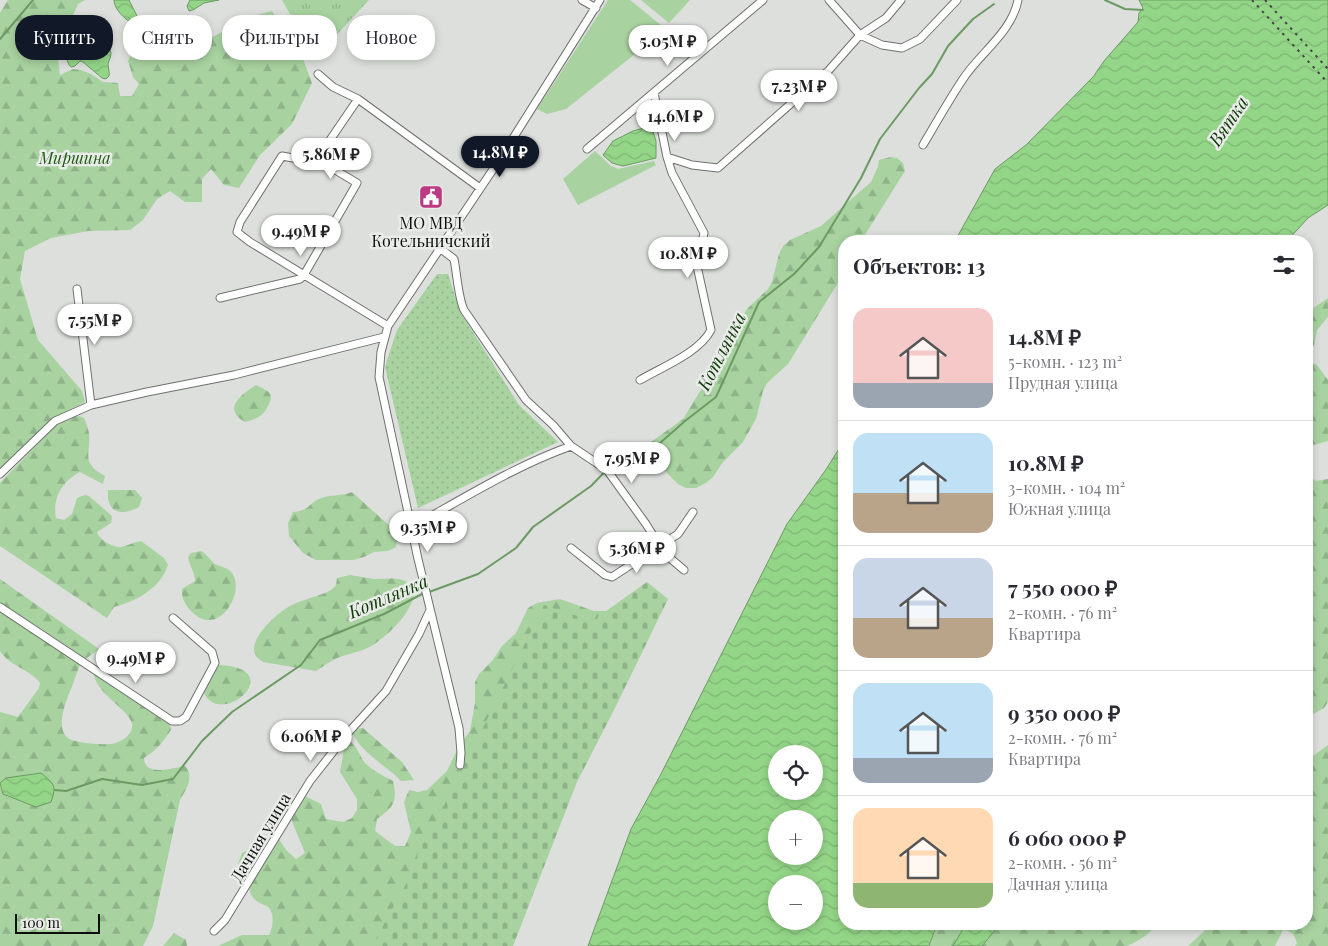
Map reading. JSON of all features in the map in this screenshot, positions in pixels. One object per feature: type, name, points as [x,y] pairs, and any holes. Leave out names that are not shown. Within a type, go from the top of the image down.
[{"type":"street","points":[[582,0],[596,8]]},
{"type":"street","points":[[460,765],[459,728],[418,559],[378,377],[379,362],[388,326],[441,249],[600,0]]},
{"type":"street","points":[[587,149],[763,0]]},
{"type":"street","points":[[829,0],[860,35],[882,46],[902,48],[920,39],[957,0]]},
{"type":"street","points":[[667,157],[692,165],[718,168],[829,70],[860,35],[886,18],[901,0]]},
{"type":"street","points":[[923,145],[964,78],[997,38],[1016,8],[1018,0]]},
{"type":"street","points":[[318,74],[332,87],[358,99],[480,188]]},
{"type":"street","points":[[640,380],[694,349],[706,339],[711,330],[696,266],[704,233],[672,173],[654,93]]},
{"type":"street","points":[[358,99],[317,159],[309,161],[282,156],[240,222],[238,232],[250,242],[388,326]]},
{"type":"street","points":[[220,298],[300,279],[304,275],[357,183],[317,159]]},
{"type":"street","points":[[441,249],[454,259],[459,282],[460,301],[464,310],[526,400],[553,425],[571,446],[607,470],[646,524],[659,546],[667,556],[684,570]]},
{"type":"street","points":[[77,289],[91,405]]},
{"type":"street","points":[[0,474],[55,421],[91,405],[234,375],[384,337]]},
{"type":"street","points":[[412,526],[553,452],[571,446]]},
{"type":"street","points":[[571,548],[605,575],[612,577],[678,534],[693,512]]},
{"type":"street","points":[[0,607],[172,721],[180,721],[186,717],[215,663],[212,652],[174,618]]},
{"type":"street","name":"Дачная улица","points":[[214,931],[225,920],[310,781],[347,734],[386,691],[419,634],[430,610]]},
{"type":"green space","name":"Миршина","points":[[8,0],[85,0],[78,4],[73,15],[15,15],[15,60],[58,60],[60,75],[73,69],[81,70],[103,82],[118,83],[120,96],[132,96],[139,84],[133,77],[128,60],[212,60],[212,37],[222,32],[222,60],[303,60],[312,83],[292,124],[260,155],[239,188],[224,185],[211,169],[202,179],[202,202],[185,202],[170,191],[157,199],[143,220],[130,230],[88,231],[51,238],[25,251],[20,279],[38,340],[82,391],[85,402],[53,418],[0,468],[0,13]]},
{"type":"green space","points":[[282,0],[369,0],[355,15],[347,15],[347,24],[337,34],[337,15],[291,15]]},
{"type":"green space","points":[[608,0],[630,0],[662,26],[645,46],[566,109],[547,114],[537,109]]},
{"type":"green space","points":[[641,0],[690,0],[669,23]]},
{"type":"green space","name":"Миршина","points":[[272,11],[275,15],[257,15]]},
{"type":"green space","points":[[595,151],[611,166],[618,169],[654,161],[656,165],[578,205],[563,179]]},
{"type":"green space","points":[[891,157],[897,158],[903,163],[905,171],[865,235],[838,235],[838,283],[788,364],[767,383],[756,419],[743,442],[706,483],[696,488],[686,488],[678,484],[665,471],[650,461],[646,456],[646,449],[651,442],[683,419],[702,388],[716,375],[725,348],[742,317],[747,309],[768,289],[772,282],[783,246],[790,240],[821,226],[871,182],[879,160]]},
{"type":"green space","points":[[437,274],[448,274],[460,312],[519,405],[558,442],[418,508],[385,367],[397,330]]},
{"type":"green space","points":[[1328,298],[1328,317],[1317,330],[1313,346],[1313,308]]},
{"type":"green space","points":[[1313,363],[1317,365],[1328,380],[1328,441],[1313,445]]},
{"type":"green space","points":[[256,385],[269,393],[271,396],[270,400],[262,415],[245,422],[238,417],[235,407],[240,397]]},
{"type":"green space","points":[[79,416],[84,418],[89,431],[89,462],[92,467],[105,476],[103,484],[80,472],[69,480],[57,497],[56,518],[64,520],[72,514],[77,498],[85,495],[89,496],[112,516],[111,523],[97,532],[103,540],[114,546],[121,547],[141,541],[164,558],[168,565],[159,581],[153,587],[139,597],[114,607],[107,618],[0,546],[0,483],[60,421],[69,417]]},
{"type":"green space","points":[[1313,479],[1316,481],[1328,479],[1328,702],[1324,708],[1313,714]]},
{"type":"green space","points":[[108,490],[135,490],[142,498],[139,507],[126,512],[116,511],[109,503]]},
{"type":"green space","points":[[352,492],[392,528],[397,538],[395,548],[374,552],[353,560],[316,560],[303,553],[289,536],[288,523],[293,512],[303,510],[321,498]]},
{"type":"green space","points":[[201,551],[215,564],[230,571],[235,581],[235,591],[227,610],[219,617],[210,620],[200,618],[190,610],[182,595],[182,589],[195,581],[188,557],[191,553]]},
{"type":"green space","points":[[350,575],[374,579],[402,580],[411,585],[415,590],[406,613],[387,634],[369,647],[337,658],[316,671],[263,662],[257,658],[254,651],[255,644],[264,628],[278,614],[295,604],[331,590],[336,585],[337,578]]},
{"type":"green space","points":[[0,579],[99,649],[81,663],[66,702],[62,726],[68,738],[84,743],[112,744],[123,739],[131,731],[132,722],[100,688],[95,680],[93,671],[170,724],[171,730],[165,739],[144,758],[145,764],[149,768],[160,770],[185,766],[188,770],[189,779],[180,800],[153,926],[143,946],[0,946],[0,785],[3,794],[6,778],[0,783],[0,712],[18,717],[39,688],[40,683],[0,651]]},
{"type":"green space","points":[[647,582],[668,599],[577,782],[513,946],[372,946],[406,884],[420,847],[457,785],[459,776],[544,605],[592,621]]},
{"type":"green space","points":[[560,599],[594,611],[616,611],[578,772],[507,946],[218,946],[242,935],[269,935],[273,921],[271,911],[253,897],[249,888],[250,877],[238,864],[242,853],[255,846],[269,846],[277,836],[286,850],[296,859],[305,853],[291,819],[299,796],[305,796],[321,804],[326,819],[343,822],[352,818],[357,810],[357,799],[340,772],[345,744],[348,740],[354,745],[368,766],[393,781],[395,795],[393,804],[377,819],[375,831],[395,846],[405,846],[411,832],[404,802],[409,790],[418,792],[427,790],[447,771],[459,746],[470,731],[475,703],[475,682],[479,674],[492,661],[502,646],[516,633],[528,608],[537,603]]},
{"type":"green space","points":[[217,665],[239,668],[249,676],[250,686],[244,695],[233,702],[221,705],[210,701],[202,688]]},
{"type":"green space","points":[[363,728],[402,762],[414,780],[401,781],[361,746],[352,732],[354,729]]},
{"type":"green space","points":[[1328,745],[1328,946],[1295,946],[1297,944],[1291,932],[1283,930],[1313,930],[1313,756]]},
{"type":"green space","points":[[935,930],[962,930],[953,946],[930,946]]},
{"type":"green space","points":[[995,930],[1152,930],[1136,942],[1127,946],[982,946]]},
{"type":"green space","points":[[1205,930],[1283,930],[1275,946],[1188,946]]},
{"type":"green space","points":[[174,933],[186,940],[187,946],[163,946]]},
{"type":"water","points":[[114,0],[129,0],[136,15],[123,16]]},
{"type":"water","points":[[190,0],[219,0],[204,3],[189,11],[187,6]]},
{"type":"water","name":"Вятка","points":[[1139,0],[1328,0],[1328,205],[1308,218],[1292,235],[958,235],[995,169],[1026,145],[1093,77],[1104,61],[1138,22],[1139,13],[1143,8]]},
{"type":"water","points":[[67,60],[109,60],[109,76],[106,79],[102,78],[80,61],[71,67]]},
{"type":"water","points":[[651,126],[656,141],[656,158],[623,166],[612,163],[603,155],[613,141],[633,131]]},
{"type":"water","points":[[838,450],[838,930],[935,930],[929,946],[588,946],[631,829],[661,774],[787,524]]},
{"type":"water","points":[[41,773],[53,785],[54,792],[51,802],[36,807],[3,794],[0,783],[6,778]]},
{"type":"water","points":[[962,930],[995,930],[982,946],[953,946]]},
{"type":"waterway","points":[[0,39],[33,0]]},
{"type":"waterway","name":"Котлянка","points":[[1105,0],[1125,9],[1143,10]]},
{"type":"waterway","name":"Котлянка","points":[[429,592],[478,574],[516,548],[533,527],[591,486],[620,456],[660,443],[716,397],[759,302],[794,274],[819,247],[861,178],[880,139],[932,74],[948,46],[973,19],[994,4]]},
{"type":"waterway","name":"Котлянка","points":[[55,790],[66,791],[102,779],[142,785],[173,779],[202,741],[232,712],[301,665],[320,640],[384,614],[424,593]]},
{"type":"railway","points":[[1252,0],[1328,83]]},
{"type":"railway","points":[[1265,0],[1328,69]]},
{"type":"place","name":"МО МВД Котельничский","points":[[431,197]]}]
